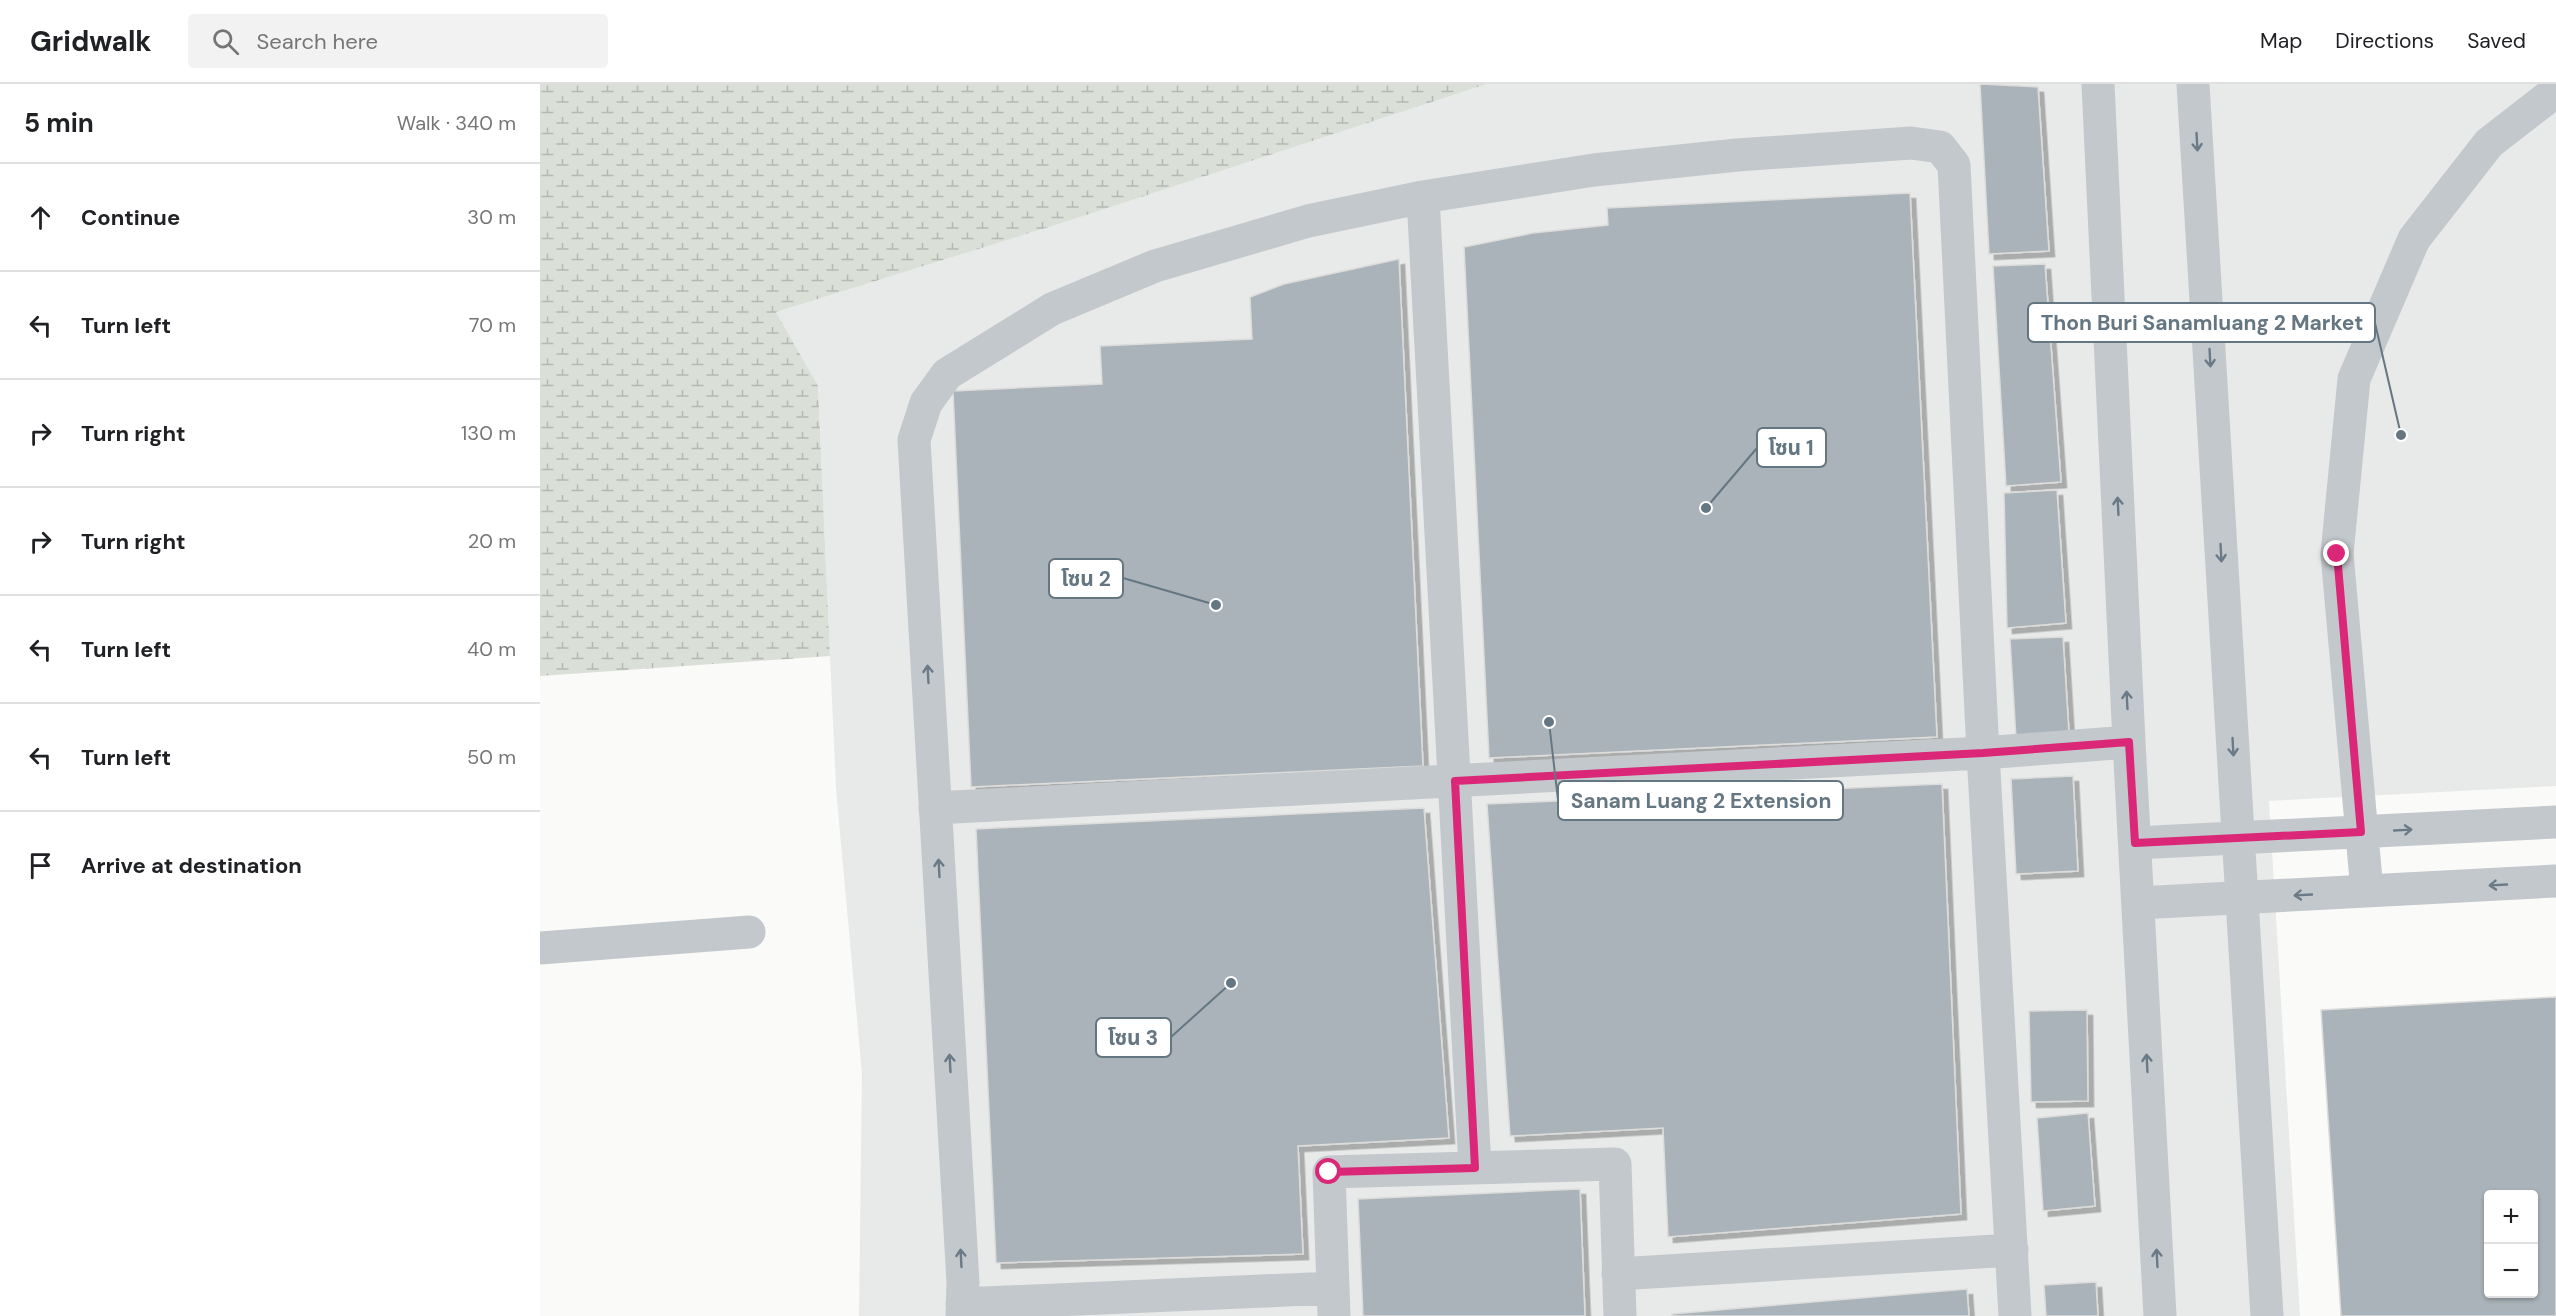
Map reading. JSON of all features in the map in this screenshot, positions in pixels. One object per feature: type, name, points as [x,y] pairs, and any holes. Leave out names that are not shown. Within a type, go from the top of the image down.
[{"type":"street","points":[[2098,84],[2129,742],[2160,1316]]},
{"type":"street","points":[[2193,84],[2267,1316]]},
{"type":"street","points":[[2367,891],[2337,554],[2354,379],[2414,239],[2489,143],[2556,91]]},
{"type":"street","points":[[1620,1316],[1615,1164],[1329,1172],[1333,1302],[962,1310],[914,440],[926,403],[947,374],[1052,309],[1155,266],[1308,221],[1423,197],[1594,170],[1737,155],[1911,143],[1940,147],[1954,165],[1983,753],[2015,1316]]},
{"type":"street","points":[[1423,197],[1475,1168]]},
{"type":"street","points":[[935,808],[1983,753],[2129,742]]},
{"type":"street","points":[[2135,843],[2556,822]]},
{"type":"street","points":[[2138,903],[2556,881]]},
{"type":"street","points":[[540,948],[749,932]]},
{"type":"street","points":[[1618,1274],[2012,1250]]},
{"type":"shaded area","points":[[1487,84],[2556,84],[2556,786],[2269,801],[2300,1316],[859,1316],[862,1074],[836,789],[818,387],[776,312],[1062,223]]},
{"type":"green space","points":[[540,84],[1487,84],[1062,223],[776,312],[818,386],[830,656],[540,676]]},
{"type":"building","points":[[1980,84],[2038,87],[2049,251],[1989,254]]},
{"type":"building","points":[[1910,193],[1937,737],[1489,758],[1464,247],[1533,233],[1608,225],[1607,208]]},
{"type":"building","points":[[1399,259],[1423,766],[971,787],[953,391],[1102,384],[1100,346],[1252,339],[1250,297],[1284,284]]},
{"type":"building","points":[[2045,264],[2061,482],[2006,486],[1993,266]]},
{"type":"building","points":[[2057,490],[2066,623],[2007,628],[2004,493]]},
{"type":"building","points":[[2063,637],[2069,733],[2016,738],[2010,639]]},
{"type":"building","points":[[2073,776],[2078,871],[2016,874],[2011,779]]},
{"type":"building","points":[[1942,784],[1961,1214],[1668,1237],[1663,1128],[1510,1136],[1487,804]]},
{"type":"building","points":[[1424,808],[1449,1138],[1298,1146],[1303,1254],[996,1263],[976,829]]},
{"type":"building","points":[[2556,997],[2556,1316],[2341,1316],[2321,1010]]},
{"type":"building","points":[[2087,1010],[2088,1101],[2031,1102],[2029,1011]]},
{"type":"building","points":[[2088,1113],[2095,1206],[2043,1211],[2037,1118]]},
{"type":"building","points":[[1580,1189],[1585,1316],[1363,1316],[1358,1199]]},
{"type":"building","points":[[2096,1282],[2098,1316],[2046,1316],[2044,1285]]},
{"type":"building","points":[[1967,1289],[1969,1316],[1672,1316],[1672,1314]]},
{"type":"place","name":"Thon Buri Sanamluang 2 Market","points":[[2401,435]]},
{"type":"place","name":"โซน 1","points":[[1706,508]]},
{"type":"place","name":"โซน 2","points":[[1216,605]]},
{"type":"place","name":"Sanam Luang 2 Extension","points":[[1549,722]]},
{"type":"place","name":"โซน 3","points":[[1231,983]]},
{"type":"route","points":[[1329,1172],[1475,1168],[1455,781],[1983,753],[2129,742],[2135,843],[2361,832],[2337,554]]}]
